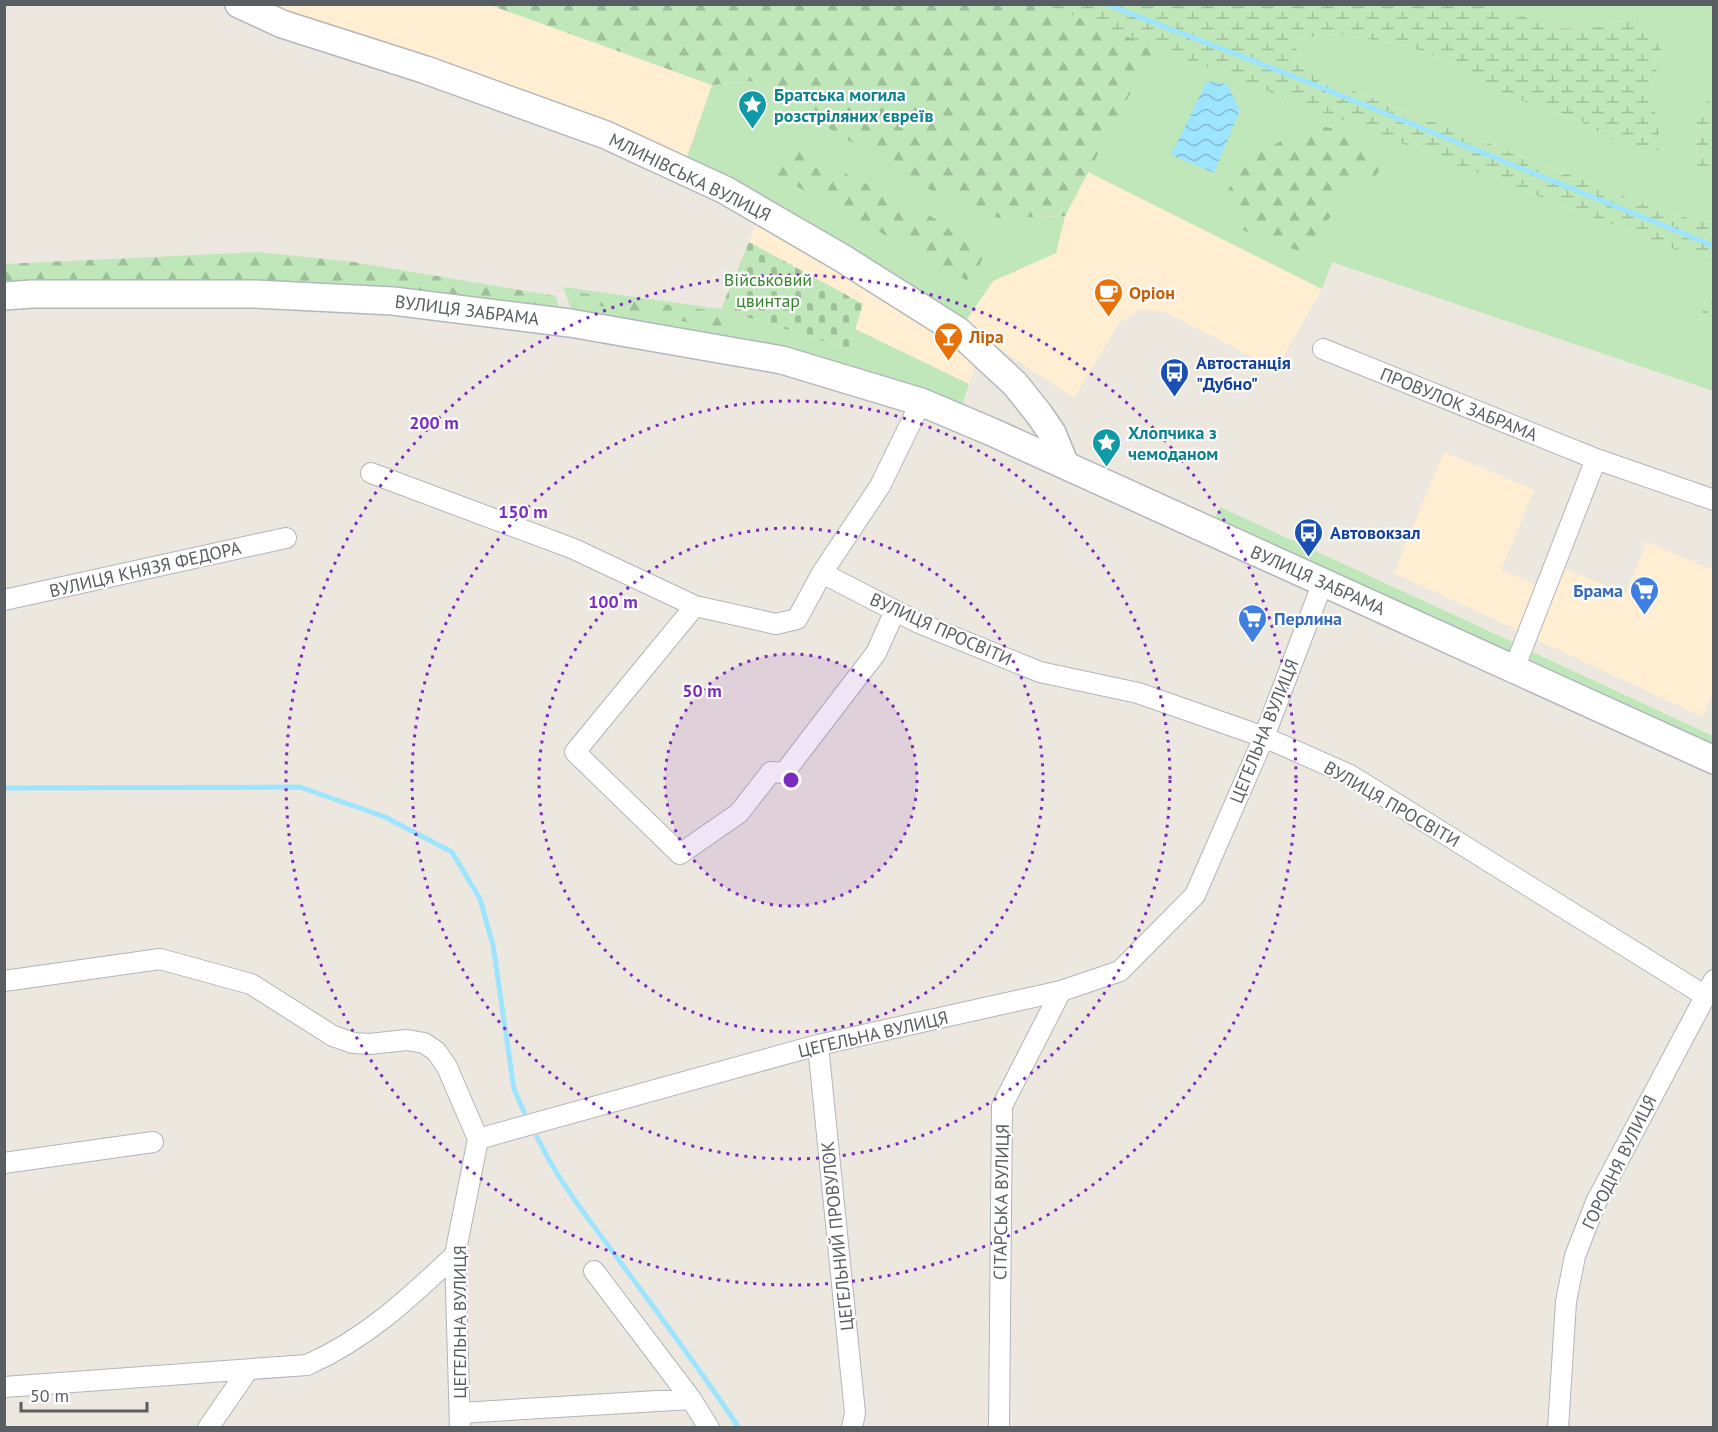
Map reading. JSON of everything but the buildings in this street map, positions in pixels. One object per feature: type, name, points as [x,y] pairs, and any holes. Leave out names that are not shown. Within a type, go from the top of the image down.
[{"type":"main road","name":"МЛИНІВСЬКА ВУЛИЦЯ","points":[[239,4],[282,24],[426,70],[606,135],[725,190],[842,258],[958,332],[1016,384],[1052,433],[1065,465]]},
{"type":"main road","name":"ВУЛИЦЯ ЗАБРАМА","points":[[4,296],[255,294],[405,303],[570,323],[782,360],[921,402],[1065,465],[1713,760]]},
{"type":"street","name":"ПРОВУЛОК ЗАБРАМА","points":[[1323,349],[1596,459],[1713,500]]},
{"type":"street","points":[[371,472],[574,549],[695,606],[776,624],[797,619],[822,573],[880,486],[921,402]]},
{"type":"street","points":[[1514,669],[1596,459]]},
{"type":"street","name":"ВУЛИЦЯ КНЯЗЯ ФЕДОРА","points":[[4,600],[286,538]]},
{"type":"street","name":"ВУЛИЦЯ ПРОСВІТИ","points":[[822,573],[919,623],[1040,672],[1138,693],[1264,737],[1350,775],[1709,988]]},
{"type":"street","name":"ЦЕГЕЛЬНА ВУЛИЦЯ","points":[[460,1420],[455,1255],[478,1139],[818,1045],[1061,992],[1120,970],[1195,896],[1264,737],[1323,582]]},
{"type":"street","points":[[695,606],[575,752],[680,854],[739,813],[771,772],[784,773],[876,653],[895,611]]},
{"type":"street","points":[[4,981],[160,959],[252,984],[333,1036],[353,1043],[369,1044],[407,1040],[424,1043],[436,1051],[447,1067],[478,1139]]},
{"type":"street","name":"ГОРОДНЯ ВУЛИЦЯ","points":[[1558,1428],[1566,1302],[1575,1256],[1596,1202],[1709,988]]},
{"type":"street","name":"СІТАРСЬКА ВУЛИЦЯ","points":[[999,1428],[1002,1106],[1061,992]]},
{"type":"street","name":"ЦЕГЕЛЬНИЙ ПРОВУЛОК","points":[[818,1045],[854,1401],[855,1413],[852,1428]]},
{"type":"street","points":[[4,1162],[153,1142]]},
{"type":"street","points":[[4,1387],[307,1365],[343,1348],[365,1333],[455,1255]]},
{"type":"street","points":[[594,1271],[691,1399],[709,1428]]},
{"type":"street","points":[[208,1428],[248,1370]]},
{"type":"street","points":[[460,1420],[691,1399]]},
{"type":"shaded area","points":[[258,5],[490,5],[712,85],[685,163]]},
{"type":"shaded area","points":[[1088,172],[1322,289],[1276,369],[1163,311],[1139,310],[1119,323],[1074,398],[963,325],[993,281],[1056,253],[1065,216]]},
{"type":"shaded area","points":[[758,218],[978,360],[969,384],[855,329],[863,304],[749,242]]},
{"type":"shaded area","points":[[1444,452],[1534,490],[1501,570],[1541,587],[1524,633],[1394,573]]},
{"type":"shaded area","points":[[1647,542],[1713,570],[1713,692],[1703,717],[1531,637],[1559,566],[1625,594]]},
{"type":"green space","points":[[1496,4],[1551,28],[1586,29],[1637,17],[1662,46],[1651,92],[1662,150],[1635,152],[1580,121],[1503,94],[1460,66],[1405,45],[1338,34],[1292,39],[1303,63],[1336,84],[1672,215],[1713,222],[1713,264],[1046,5]]},
{"type":"green space","points":[[490,5],[1046,5],[1155,47],[1065,216],[998,218],[932,191],[751,81],[712,85]]},
{"type":"green space","points":[[1496,5],[1713,5],[1713,89],[1697,119],[1696,164],[1713,179],[1713,222],[1672,215],[1336,84],[1303,63],[1292,39],[1338,34],[1405,45],[1460,66],[1503,94],[1580,121],[1635,152],[1661,150],[1651,92],[1662,46],[1637,17],[1586,29],[1551,28]]},
{"type":"green space","points":[[1155,47],[1713,264],[1713,279],[1700,319],[1713,324],[1713,391],[1332,262],[1322,289],[1088,172]]},
{"type":"green space","points":[[751,81],[838,133],[998,218],[1065,216],[1056,253],[993,281],[963,325],[685,163],[712,85]]},
{"type":"green space","points":[[1713,89],[1713,179],[1696,164],[1697,119]]},
{"type":"green space","points":[[1309,125],[1346,130],[1386,160],[1373,180],[1346,184],[1331,216],[1302,252],[1240,229],[1223,198],[1246,161]]},
{"type":"green space","points":[[775,150],[799,150],[934,218],[983,255],[977,275],[966,280],[771,172]]},
{"type":"green space","name":"Військовий цвинтар","points":[[749,242],[863,304],[849,349],[721,309]]},
{"type":"green space","points":[[258,252],[354,262],[556,296],[560,310],[5,284],[4,264]]},
{"type":"green space","points":[[1713,279],[1714,324],[1700,319]]},
{"type":"green space","points":[[563,287],[721,309],[849,349],[855,329],[969,384],[962,406],[572,311]]},
{"type":"green space","points":[[580,293],[721,312],[735,321],[730,330],[579,302]]},
{"type":"green space","points":[[1220,507],[1519,645],[1514,656],[1214,520]]},
{"type":"green space","points":[[1526,649],[1713,736],[1713,747],[1522,660]]},
{"type":"water","points":[[1207,81],[1227,84],[1240,110],[1214,173],[1171,155]]},
{"type":"waterway","points":[[1106,4],[1310,83],[1714,246]]},
{"type":"waterway","points":[[4,788],[300,787],[385,817],[452,852],[480,899],[493,945],[514,1089],[524,1112]]},
{"type":"waterway","points":[[537,1137],[571,1194],[739,1428]]},
{"type":"place","name":"Братська могила розстріляних євреїв","points":[[753,130]]},
{"type":"place","name":"Оріон","points":[[1108,318]]},
{"type":"place","name":"Ліра","points":[[948,362]]},
{"type":"place","name":"Автостанція \"Дубно\"","points":[[1175,398]]},
{"type":"place","name":"Хлопчика з чемоданом","points":[[1107,468]]},
{"type":"place","name":"Автовокзал","points":[[1309,558]]},
{"type":"place","name":"Брама","points":[[1644,616]]},
{"type":"place","name":"Перлина","points":[[1253,644]]}]
